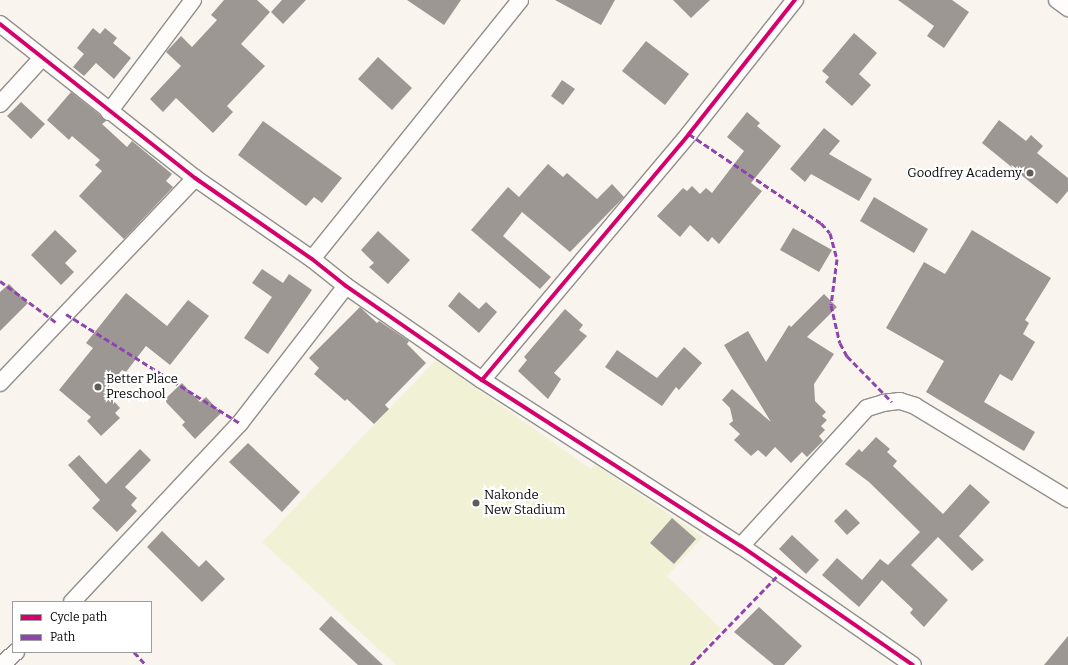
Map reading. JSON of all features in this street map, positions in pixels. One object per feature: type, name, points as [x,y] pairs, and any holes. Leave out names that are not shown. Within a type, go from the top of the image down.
[{"type":"street","points":[[110,112],[193,0]]},
{"type":"street","points":[[312,259],[520,0]]},
{"type":"street","points":[[482,380],[689,134],[795,0]]},
{"type":"street","points":[[1057,0],[1068,8]]},
{"type":"street","points":[[0,24],[195,178],[312,259],[346,286],[482,380],[741,546],[913,665]]},
{"type":"street","points":[[0,104],[42,58]]},
{"type":"street","points":[[0,383],[195,178]]},
{"type":"street","points":[[73,601],[240,423],[346,286]]},
{"type":"street","points":[[741,546],[867,408],[883,403],[900,401],[915,406],[1068,499]]},
{"type":"street","points":[[1,665],[15,653]]},
{"type":"green space","name":"Nakonde New Stadium","points":[[436,360],[591,469],[595,464],[703,537],[667,576],[721,629],[689,665],[396,665],[262,542]]},
{"type":"building","points":[[224,0],[257,0],[270,12],[241,44],[265,66],[227,106],[233,112],[213,133],[176,98],[163,112],[150,99],[181,66],[166,52],[181,36],[192,47],[217,20],[211,15]]},
{"type":"building","points":[[282,0],[306,0],[283,24],[271,12]]},
{"type":"building","points":[[407,0],[461,0],[444,25]]},
{"type":"building","points":[[555,0],[615,0],[601,25]]},
{"type":"building","points":[[673,0],[710,0],[691,18]]},
{"type":"building","points":[[898,0],[952,0],[969,12],[944,48],[927,36],[934,26]]},
{"type":"building","points":[[93,28],[100,34],[105,28],[117,38],[113,43],[131,58],[114,79],[96,63],[84,76],[73,67],[84,54],[77,48]]},
{"type":"building","points":[[854,33],[877,53],[859,74],[871,85],[852,106],[825,82],[829,77],[822,71]]},
{"type":"building","points":[[646,41],[689,74],[665,105],[622,71]]},
{"type":"building","points":[[378,57],[412,88],[392,110],[358,79]]},
{"type":"building","points":[[562,80],[575,89],[563,105],[551,96]]},
{"type":"building","points":[[71,92],[100,115],[106,121],[102,124],[127,147],[132,141],[172,174],[166,181],[173,187],[124,239],[79,196],[102,171],[95,165],[100,160],[72,136],[69,140],[47,120]]},
{"type":"building","points":[[21,102],[45,124],[31,139],[7,116]]},
{"type":"building","points":[[747,112],[760,123],[757,126],[781,146],[751,183],[762,191],[719,244],[712,237],[708,242],[690,225],[680,237],[657,216],[683,188],[687,191],[692,186],[700,194],[706,188],[712,193],[744,151],[727,137]]},
{"type":"building","points":[[999,120],[1026,141],[1031,135],[1043,146],[1037,153],[1068,178],[1068,191],[1057,204],[982,143]]},
{"type":"building","points":[[263,121],[342,178],[322,203],[314,197],[306,206],[238,155]]},
{"type":"building","points":[[824,128],[840,141],[829,154],[872,179],[859,201],[811,174],[805,182],[790,169]]},
{"type":"building","points":[[548,164],[563,177],[567,173],[597,199],[612,184],[624,197],[570,252],[522,212],[503,236],[551,277],[540,289],[471,230],[508,187],[519,197]]},
{"type":"building","points":[[874,197],[928,229],[914,253],[860,221]]},
{"type":"building","points":[[793,228],[832,250],[819,272],[780,250]]},
{"type":"building","points":[[55,230],[77,251],[65,263],[74,272],[61,285],[31,255]]},
{"type":"building","points":[[972,230],[1051,278],[1025,320],[1029,323],[1023,334],[1035,342],[1012,381],[1000,374],[984,402],[1035,432],[1024,451],[926,392],[944,361],[886,328],[924,262],[945,274]]},
{"type":"building","points":[[378,231],[410,260],[388,284],[369,267],[374,263],[361,250]]},
{"type":"building","points":[[262,269],[283,283],[289,274],[312,290],[268,354],[244,338],[272,297],[252,283]]},
{"type":"building","points":[[9,284],[28,303],[0,331],[0,292]]},
{"type":"building","points":[[459,292],[479,309],[486,302],[497,312],[479,333],[448,306]]},
{"type":"building","points":[[126,293],[167,326],[188,300],[209,316],[170,365],[146,346],[126,372],[122,370],[105,391],[120,408],[115,413],[120,418],[101,436],[87,421],[91,417],[59,390],[93,348],[86,343]]},
{"type":"building","points":[[824,294],[837,307],[807,337],[834,354],[814,384],[815,401],[826,412],[822,416],[827,420],[821,426],[825,430],[819,436],[823,441],[807,457],[802,452],[791,463],[775,447],[766,457],[758,450],[751,456],[734,440],[740,434],[729,424],[733,421],[730,408],[722,400],[732,389],[771,422],[724,345],[748,331],[766,362],[789,325],[791,327]]},
{"type":"building","points":[[360,307],[377,323],[379,321],[409,341],[407,344],[426,363],[385,405],[389,409],[374,424],[347,399],[345,401],[314,374],[319,368],[309,358]]},
{"type":"building","points":[[565,309],[583,325],[579,330],[587,336],[554,373],[561,379],[548,399],[518,371],[527,360],[524,357]]},
{"type":"building","points":[[684,347],[702,363],[679,390],[676,387],[662,406],[605,367],[617,350],[657,378]]},
{"type":"building","points":[[182,383],[200,402],[206,397],[221,413],[195,439],[182,425],[185,422],[164,400]]},
{"type":"building","points":[[876,437],[890,449],[887,452],[897,461],[893,466],[943,514],[970,484],[990,502],[959,536],[984,560],[972,571],[938,537],[911,565],[948,600],[924,627],[910,613],[913,609],[882,580],[859,607],[822,575],[837,558],[862,580],[880,559],[888,565],[920,532],[869,482],[845,464],[859,449],[862,452]]},
{"type":"building","points":[[248,443],[300,492],[282,512],[229,462]]},
{"type":"building","points":[[140,449],[151,460],[125,487],[137,498],[131,505],[137,511],[117,532],[92,508],[100,500],[68,465],[79,455],[106,484]]},
{"type":"building","points":[[846,509],[860,523],[847,535],[834,521]]},
{"type":"building","points":[[672,518],[696,539],[674,564],[650,543]]},
{"type":"building","points":[[162,531],[199,567],[206,560],[225,579],[202,602],[147,547]]},
{"type":"building","points":[[792,535],[819,560],[806,574],[779,549]]},
{"type":"building","points":[[759,607],[802,646],[784,665],[774,665],[734,632]]},
{"type":"building","points":[[331,616],[383,665],[358,665],[319,629]]},
{"type":"building","points":[[1068,636],[1068,665],[1044,665]]},
{"type":"marked path","points":[[689,134],[821,223],[830,233],[837,259],[831,305],[840,343],[847,356],[892,402]]},
{"type":"marked path","points":[[0,281],[57,323]]},
{"type":"marked path","points":[[66,314],[240,423]]},
{"type":"marked path","points":[[691,665],[780,573]]},
{"type":"marked path","points":[[135,653],[146,665]]},
{"type":"cycle path","points":[[482,380],[689,134],[795,0]]},
{"type":"cycle path","points":[[0,24],[195,178],[312,259],[346,286],[482,380],[741,546],[913,665]]},
{"type":"place","name":"Goodfrey Academy","points":[[1030,173]]},
{"type":"place","name":"Better Place Preschool","points":[[98,387]]},
{"type":"place","name":"Nakonde New Stadium","points":[[476,503]]}]
